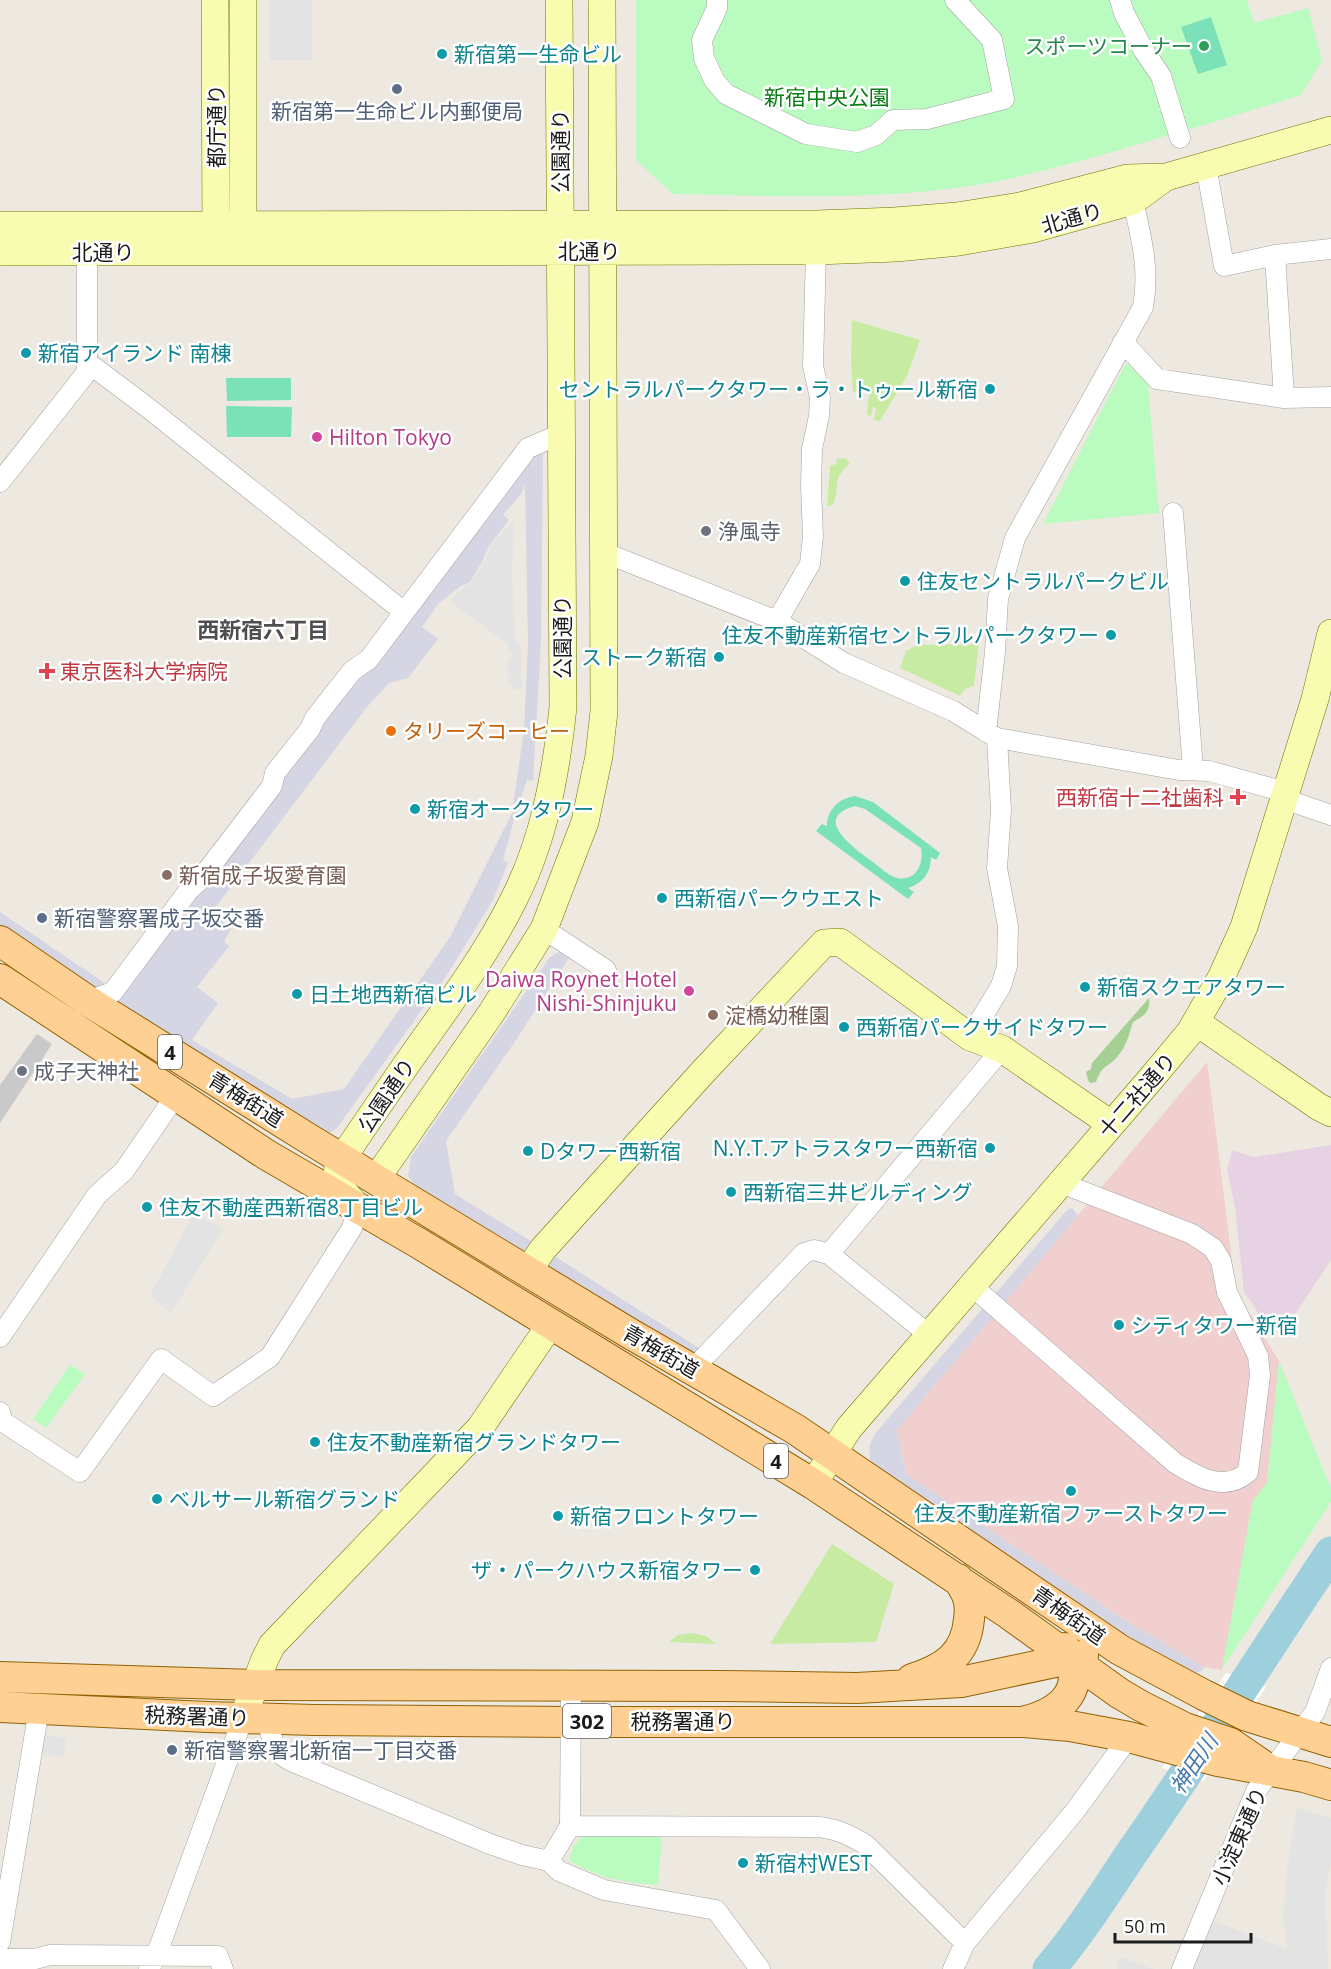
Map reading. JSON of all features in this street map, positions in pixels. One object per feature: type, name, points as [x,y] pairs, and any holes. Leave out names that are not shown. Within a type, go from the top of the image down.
[{"type":"main road","name":"都庁通り","points":[[215,0],[217,252]]},
{"type":"main road","name":"都庁通り","points":[[243,0],[243,252]]},
{"type":"main road","name":"公園通り","points":[[342,1159],[482,956],[514,900],[534,851],[551,794],[562,707],[559,0]]},
{"type":"main road","name":"公園通り","points":[[376,1179],[492,1012],[544,929],[585,822],[599,756],[604,711],[602,0]]},
{"type":"main road","name":"北通り","points":[[0,225],[816,224],[926,219],[1020,206],[1127,178],[1166,177],[1331,130]]},
{"type":"main road","name":"北通り","points":[[0,252],[816,251],[896,248],[959,242],[1033,229],[1133,201],[1166,177]]},
{"type":"main road","name":"十二社通り","points":[[813,1484],[849,1428],[1180,1045],[1196,1022],[1221,978],[1244,927],[1314,699],[1331,633]]},
{"type":"main road","name":"青梅街道","points":[[0,941],[88,1001],[342,1159],[527,1272],[795,1429],[1120,1650],[1248,1716],[1331,1742]]},
{"type":"main road","points":[[527,1272],[543,1249],[702,1073],[824,943],[840,942],[970,1036],[1002,1049],[1111,1124]]},
{"type":"main road","name":"青梅街道","points":[[0,979],[267,1155],[358,1207],[813,1484],[1071,1657],[1178,1738],[1224,1752],[1270,1770]]},
{"type":"main road","points":[[1196,1022],[1331,1113]]},
{"type":"main road","points":[[342,1159],[338,1170],[338,1181],[345,1194],[358,1207],[376,1179]]},
{"type":"main road","points":[[255,1718],[255,1685],[272,1645],[480,1428],[550,1325]]},
{"type":"main road","points":[[889,1686],[938,1670],[955,1656],[963,1645],[968,1632],[970,1613],[968,1596],[957,1579]]},
{"type":"main road","points":[[1024,1722],[1051,1713],[1066,1698],[1074,1680],[1071,1657],[1028,1586]]},
{"type":"main road","name":"税務署通り","points":[[0,1677],[255,1685],[857,1688],[961,1682],[1071,1657],[1120,1650]]},
{"type":"main road","name":"税務署通り","points":[[0,1707],[255,1718],[572,1722],[1024,1722],[1070,1726],[1129,1737],[1178,1738]]},
{"type":"main road","name":"4","points":[[1270,1770],[1331,1785]]},
{"type":"street","points":[[717,0],[717,8],[702,40],[707,66],[714,80],[726,94],[806,134],[857,142],[876,135],[893,120],[927,119],[1004,99],[992,40],[955,0]]},
{"type":"street","points":[[1120,0],[1124,13],[1144,51],[1161,76],[1180,138]]},
{"type":"street","points":[[1206,166],[1224,266],[1275,255],[1331,249]]},
{"type":"street","points":[[970,1036],[1001,986],[1007,966],[1008,926],[998,867],[1001,810],[992,735],[998,599],[1015,538],[1143,307],[1146,290],[1145,250],[1133,201]]},
{"type":"street","points":[[777,621],[810,564],[813,536],[812,458],[820,398],[813,366],[816,251]]},
{"type":"street","points":[[0,482],[87,372],[87,252]]},
{"type":"street","points":[[1275,255],[1284,398]]},
{"type":"street","points":[[1123,342],[1137,360],[1157,378],[1284,398],[1331,397]]},
{"type":"street","points":[[87,362],[147,407],[404,612]]},
{"type":"street","points":[[88,1001],[113,992],[189,890],[200,880],[272,786],[275,773],[315,718],[352,671],[369,659],[528,448],[561,434]]},
{"type":"street","points":[[1173,513],[1193,770]]},
{"type":"street","points":[[603,552],[777,621],[844,663],[952,711],[992,735],[1179,770],[1209,771],[1285,795],[1331,816]]},
{"type":"street","points":[[544,929],[606,970]]},
{"type":"street","points":[[829,1254],[1002,1049]]},
{"type":"street","points":[[0,1337],[97,1196],[124,1171],[176,1095]]},
{"type":"street","points":[[972,1286],[1175,1463],[1200,1478],[1218,1482],[1239,1479],[1248,1472],[1260,1376],[1258,1356],[1227,1292],[1221,1261],[1213,1248],[1192,1234],[1061,1183]]},
{"type":"street","points":[[1,1420],[80,1472],[161,1359],[213,1396],[270,1357],[352,1228],[358,1207]]},
{"type":"street","points":[[693,1369],[804,1253],[814,1250],[829,1254],[928,1334]]},
{"type":"street","name":"小淀東通り","points":[[1182,1969],[1256,1791],[1315,1712],[1331,1668]]},
{"type":"street","points":[[549,1861],[570,1826],[571,1687]]},
{"type":"street","points":[[0,1942],[39,1708]]},
{"type":"street","points":[[255,1718],[281,1756],[490,1844],[549,1861],[559,1871],[604,1890],[717,1910],[760,1969]]},
{"type":"street","points":[[153,1963],[255,1718]]},
{"type":"street","points":[[953,1969],[965,1943],[1075,1811],[1129,1737]]},
{"type":"street","points":[[570,1826],[819,1827],[833,1829],[849,1834],[866,1845],[965,1943]]},
{"type":"street","points":[[0,1959],[36,1959],[50,1955],[153,1963],[218,1956],[223,1969]]},
{"type":"shaded area","points":[[270,0],[312,0],[312,60],[270,60]]},
{"type":"shaded area","points":[[543,452],[541,642],[533,781],[527,780],[515,816],[503,860],[508,862],[493,900],[447,975],[337,1128],[323,1133],[122,1006],[119,1001],[125,986],[278,788],[327,717],[383,652],[533,453]],"holes":[[[525,484],[528,644],[524,730],[512,813],[450,937],[344,1089],[292,1099],[192,1040],[218,1003],[197,987],[229,946],[224,942],[231,928],[212,912],[367,707],[389,683],[408,678],[438,639],[422,627],[439,603],[470,582],[489,546],[509,520],[503,515],[521,494]]]},
{"type":"shaded area","points":[[514,520],[512,575],[515,639],[522,648],[521,689],[515,690],[507,681],[509,675],[507,663],[513,654],[507,649],[508,644],[449,601],[471,583],[484,563],[490,546]]},
{"type":"shaded area","points":[[0,912],[108,985],[101,991],[92,989],[0,927]]},
{"type":"shaded area","points":[[561,951],[573,952],[446,1141],[455,1194],[534,1243],[530,1250],[522,1252],[417,1188],[408,1176],[411,1157],[550,957]]},
{"type":"shaded area","name":"成子天神社","points":[[37,1034],[52,1044],[0,1123],[0,1085]]},
{"type":"shaded area","points":[[1207,1062],[1236,1292],[1279,1361],[1267,1483],[1253,1500],[1222,1670],[1204,1667],[1133,1625],[906,1474],[897,1430]]},
{"type":"shaded area","points":[[1331,1145],[1331,1260],[1296,1313],[1281,1315],[1267,1326],[1244,1292],[1235,1207],[1227,1170],[1232,1150],[1253,1157]]},
{"type":"shaded area","points":[[1072,1208],[1078,1216],[897,1430],[906,1474],[1128,1622],[1204,1667],[1197,1673],[1113,1628],[873,1466],[870,1458],[869,1447],[874,1435],[1067,1210]]},
{"type":"shaded area","points":[[194,1212],[223,1229],[171,1313],[150,1296]]},
{"type":"shaded area","points":[[551,1254],[702,1350],[691,1354],[621,1318],[611,1304],[575,1281],[554,1277],[546,1270]]},
{"type":"shaded area","points":[[41,1735],[67,1738],[63,1757],[38,1753]]},
{"type":"shaded area","points":[[1297,1808],[1331,1818],[1331,1864],[1325,1892],[1328,1969],[1185,1969],[1208,1919],[1287,1949],[1283,1917],[1287,1870]]},
{"type":"shaded area","points":[[1119,1957],[1154,1969],[1117,1969]]},
{"type":"green space","name":"新宿中央公園","points":[[636,0],[1247,0],[1254,23],[1308,8],[1322,60],[1301,95],[1119,150],[995,182],[940,190],[864,195],[673,194],[636,160]]},
{"type":"green space","name":"スポーツコーナー","points":[[1211,17],[1227,65],[1198,74],[1181,27]]},
{"type":"green space","points":[[852,320],[920,340],[907,376],[880,421],[874,420],[876,408],[873,407],[871,416],[867,415],[869,393],[861,392],[861,403],[860,384],[857,385],[857,391],[853,392]]},
{"type":"green space","points":[[1126,363],[1148,384],[1159,513],[1043,524]]},
{"type":"green space","points":[[226,378],[291,378],[291,400],[227,401]]},
{"type":"green space","points":[[226,406],[292,407],[291,437],[227,437]]},
{"type":"green space","points":[[845,458],[850,463],[840,475],[832,506],[827,506],[830,466],[836,464],[837,459]]},
{"type":"green space","points":[[979,644],[974,686],[965,689],[960,696],[900,668],[906,651],[917,645]]},
{"type":"green space","points":[[855,796],[873,802],[940,853],[936,860],[931,857],[930,868],[922,880],[908,888],[914,892],[908,899],[816,831],[822,824],[827,826],[829,815],[835,806]],"holes":[[[855,806],[865,809],[921,848],[920,866],[914,874],[904,879],[890,875],[855,848],[840,833],[836,825],[837,818],[842,811]]]},
{"type":"green space","points":[[1149,998],[1148,1010],[1133,1022],[1127,1041],[1120,1053],[1103,1069],[1096,1082],[1090,1083],[1086,1072],[1091,1069],[1092,1063]]},
{"type":"green space","points":[[1279,1361],[1331,1489],[1331,1502],[1222,1669],[1253,1500],[1267,1483]]},
{"type":"green space","points":[[70,1365],[85,1374],[46,1428],[33,1419]]},
{"type":"green space","points":[[832,1544],[894,1584],[876,1642],[770,1644]]},
{"type":"green space","points":[[692,1633],[706,1636],[716,1644],[669,1642],[678,1635]]},
{"type":"green space","points":[[588,1831],[662,1837],[658,1885],[612,1879],[569,1860],[574,1845]]},
{"type":"pier","points":[[1226,1673],[1266,1687],[1203,1781],[1162,1768]]},
{"type":"waterway","name":"神田川","points":[[1049,1969],[1102,1898],[1331,1553]]},
{"type":"place","name":"スポーツコーナー","points":[[1204,46]]},
{"type":"place","name":"新宿第一生命ビル","points":[[442,54]]},
{"type":"place","name":"新宿第一生命ビル内郵便局","points":[[397,89]]},
{"type":"place","name":"新宿アイランド 南棟","points":[[26,353]]},
{"type":"place","name":"セントラルパークタワー・ラ・トゥール新宿","points":[[990,389]]},
{"type":"place","name":"Hilton Tokyo","points":[[317,437]]},
{"type":"place","name":"浄風寺","points":[[706,531]]},
{"type":"place","name":"住友セントラルパークビル","points":[[905,581]]},
{"type":"place","name":"住友不動産新宿セントラルパークタワー","points":[[1111,635]]},
{"type":"place","name":"ストーク新宿","points":[[719,657]]},
{"type":"place","name":"東京医科大学病院","points":[[47,671]]},
{"type":"place","name":"タリーズコーヒー","points":[[391,731]]},
{"type":"place","name":"西新宿十二社歯科","points":[[1238,797]]},
{"type":"place","name":"新宿オークタワー","points":[[415,809]]},
{"type":"place","name":"新宿成子坂愛育園","points":[[167,875]]},
{"type":"place","name":"西新宿パークウエスト","points":[[662,898]]},
{"type":"place","name":"新宿警察署成子坂交番","points":[[42,918]]},
{"type":"place","name":"新宿スクエアタワー","points":[[1085,987]]},
{"type":"place","name":"Daiwa Roynet Hotel Nishi-Shinjuku","points":[[689,991]]},
{"type":"place","name":"日土地西新宿ビル","points":[[297,994]]},
{"type":"place","name":"淀橋幼稚園","points":[[713,1015]]},
{"type":"place","name":"西新宿パークサイドタワー","points":[[844,1027]]},
{"type":"place","name":"成子天神社","points":[[22,1071]]},
{"type":"place","name":"N.Y.T.アトラスタワー西新宿","points":[[990,1148]]},
{"type":"place","name":"Dタワー西新宿","points":[[528,1151]]},
{"type":"place","name":"西新宿三井ビルディング","points":[[731,1192]]},
{"type":"place","name":"住友不動産西新宿8丁目ビル","points":[[147,1207]]},
{"type":"place","name":"シティタワー新宿","points":[[1119,1325]]},
{"type":"place","name":"住友不動産新宿グランドタワー","points":[[315,1442]]},
{"type":"place","name":"住友不動産新宿ファーストタワー","points":[[1071,1491]]},
{"type":"place","name":"ベルサール新宿グランド","points":[[157,1499]]},
{"type":"place","name":"新宿フロントタワー","points":[[558,1516]]},
{"type":"place","name":"ザ・パークハウス新宿タワー","points":[[755,1570]]},
{"type":"place","name":"新宿警察署北新宿一丁目交番","points":[[172,1750]]},
{"type":"place","name":"新宿村WEST","points":[[743,1863]]},
{"type":"district","name":"西新宿六丁目","points":[[263,629]]}]
